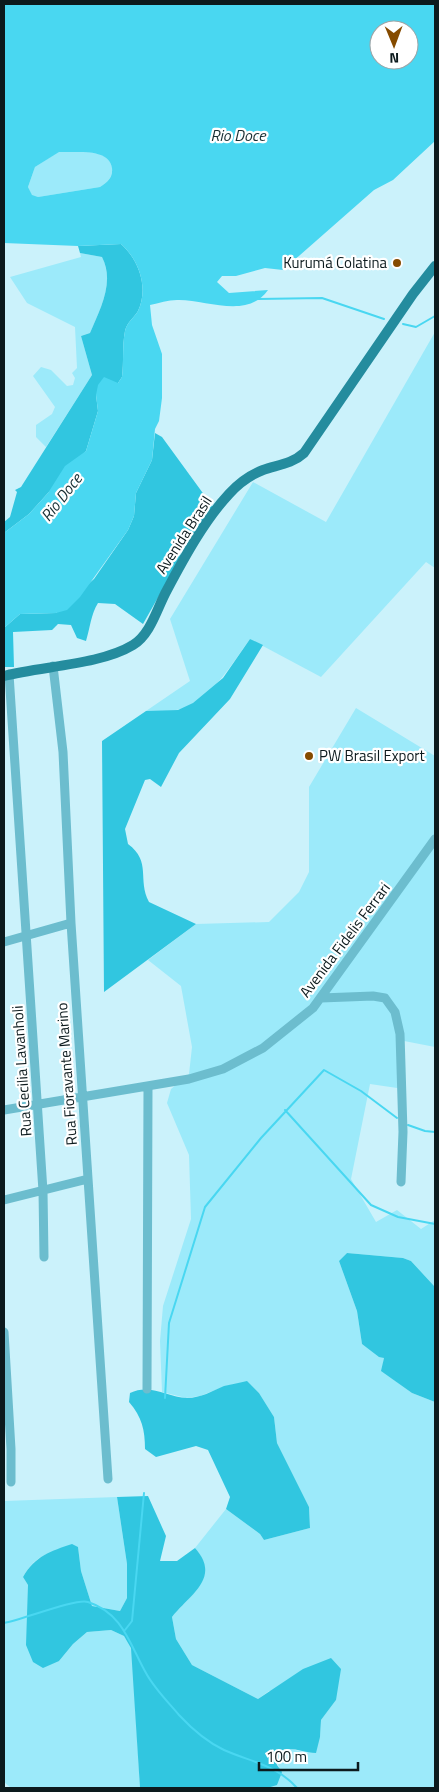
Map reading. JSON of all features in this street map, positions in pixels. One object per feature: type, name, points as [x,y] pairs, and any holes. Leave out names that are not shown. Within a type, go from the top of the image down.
[{"type":"main road","name":"Avenida Brasil","points":[[7,675],[109,654],[138,642],[154,618],[166,590],[221,503],[252,475],[289,463],[304,453],[413,294],[435,266]]},
{"type":"street","name":"Rua Fioravante Marino","points":[[53,666],[63,752],[71,923],[108,1479]]},
{"type":"street","name":"Rua Cecilia Lavanholi","points":[[7,675],[38,1105],[43,1191],[44,1257]]},
{"type":"street","name":"Avenida Fidelis Ferrari","points":[[4,1110],[148,1088],[208,1074],[249,1057],[286,1032],[321,998],[435,839]]},
{"type":"street","points":[[4,942],[71,923]]},
{"type":"street","points":[[321,998],[373,996],[384,998],[395,1012],[400,1034],[402,1102],[401,1182]]},
{"type":"street","points":[[147,1389],[148,1088]]},
{"type":"street","points":[[4,1200],[88,1180]]},
{"type":"street","points":[[4,1332],[12,1456],[11,1482]]},
{"type":"shaded area","points":[[58,152],[90,152],[105,156],[112,167],[111,176],[100,187],[38,197],[32,196],[28,187],[35,167]]},
{"type":"shaded area","points":[[121,244],[137,266],[143,293],[138,311],[127,325],[125,331],[122,377],[118,383],[96,395],[98,411],[86,451],[29,514],[4,533],[4,522],[10,517],[17,492],[15,490],[21,487],[92,375],[81,336],[90,333],[98,315],[107,286],[106,266],[102,257],[80,253],[78,246]]},
{"type":"shaded area","points":[[80,253],[102,257],[106,266],[107,276],[105,295],[98,315],[90,333],[81,336],[92,375],[46,447],[36,437],[36,425],[52,414],[55,407],[33,376],[41,367],[51,370],[67,386],[73,385],[75,378],[72,373],[77,368],[75,327],[27,303],[10,277],[81,257]]},
{"type":"shaded area","points":[[435,332],[435,568],[426,562],[321,677],[250,639],[222,678],[205,696],[195,703],[176,710],[146,711],[190,681],[170,619],[253,482],[326,522]]},
{"type":"shaded area","points":[[155,433],[162,437],[213,507],[192,538],[181,533],[159,569],[163,575],[177,554],[182,555],[143,624],[115,604],[98,603],[92,616],[86,641],[77,638],[71,625],[58,624],[52,630],[13,632],[14,667],[4,667],[4,628],[20,614],[56,613],[94,579],[128,530],[134,516],[136,493],[152,460]]},
{"type":"shaded area","points":[[250,639],[263,645],[230,699],[179,753],[161,787],[150,779],[145,780],[125,829],[128,844],[140,857],[144,886],[149,902],[196,924],[104,992],[102,741],[146,711],[178,710],[193,703],[223,678]]},
{"type":"shaded area","points":[[356,708],[435,756],[435,1047],[399,1040],[404,1089],[370,1084],[351,1179],[376,1222],[397,1210],[421,1229],[435,1220],[435,1287],[411,1261],[403,1258],[347,1253],[339,1261],[357,1311],[362,1344],[384,1358],[382,1371],[412,1393],[435,1402],[435,1788],[270,1788],[279,1767],[274,1755],[287,1748],[307,1753],[320,1737],[321,1720],[336,1700],[269,1691],[258,1699],[192,1665],[176,1639],[172,1617],[200,1586],[205,1568],[195,1548],[226,1509],[260,1534],[264,1540],[310,1528],[309,1507],[277,1443],[274,1417],[259,1393],[247,1382],[226,1386],[200,1396],[186,1398],[162,1392],[160,1341],[163,1306],[191,1219],[189,1155],[167,1103],[171,1089],[189,1074],[192,1047],[181,986],[148,960],[196,924],[269,922],[299,892],[309,872],[309,787]]},
{"type":"shaded area","points":[[347,1253],[403,1258],[411,1261],[435,1287],[435,1402],[412,1393],[381,1371],[384,1358],[379,1357],[362,1344],[357,1311],[339,1261]]},
{"type":"shaded area","points":[[247,1381],[259,1393],[274,1417],[277,1443],[309,1507],[310,1528],[264,1540],[260,1534],[226,1509],[230,1497],[208,1450],[196,1446],[156,1457],[145,1449],[142,1424],[129,1402],[130,1393],[145,1389],[192,1398],[224,1386]]},
{"type":"shaded area","points":[[148,1496],[166,1536],[160,1561],[177,1561],[195,1548],[205,1568],[200,1586],[172,1617],[176,1639],[192,1665],[258,1699],[303,1669],[331,1658],[341,1669],[336,1700],[321,1720],[320,1737],[316,1753],[289,1749],[279,1751],[274,1755],[277,1765],[282,1772],[277,1785],[267,1788],[140,1788],[131,1648],[124,1636],[111,1630],[87,1632],[73,1644],[59,1661],[43,1668],[33,1662],[26,1645],[28,1585],[23,1577],[38,1559],[72,1544],[78,1547],[81,1571],[92,1606],[120,1611],[127,1598],[127,1564],[117,1497]]},
{"type":"shaded area","points":[[117,1497],[127,1564],[127,1598],[120,1611],[92,1606],[81,1571],[78,1547],[46,1554],[34,1562],[23,1577],[28,1585],[28,1605],[59,1661],[73,1644],[87,1632],[111,1630],[124,1636],[132,1648],[140,1788],[11,1788],[4,1782],[4,1501]]},
{"type":"water","name":"Rio Doce","points":[[4,4],[435,4],[435,141],[393,180],[374,190],[283,270],[265,268],[236,276],[222,276],[217,282],[229,293],[268,290],[259,299],[249,304],[238,306],[177,300],[150,305],[152,325],[162,354],[162,398],[159,421],[155,429],[152,460],[136,493],[134,516],[128,530],[80,597],[67,610],[56,613],[20,614],[4,628],[4,533],[29,514],[48,493],[65,466],[86,451],[98,411],[96,395],[98,385],[104,377],[118,383],[122,377],[125,331],[127,325],[138,311],[143,293],[137,266],[121,244],[78,246],[4,243]],"holes":[[[59,152],[98,154],[109,161],[112,171],[108,181],[100,187],[38,197],[32,195],[28,187],[35,167]]]},
{"type":"waterway","points":[[258,299],[322,298],[384,319]]},
{"type":"waterway","points":[[403,324],[416,327],[435,316]]},
{"type":"waterway","points":[[165,1398],[169,1323],[205,1207],[261,1138],[324,1070],[361,1091],[397,1118]]},
{"type":"waterway","points":[[285,1110],[371,1205],[398,1217],[435,1224]]},
{"type":"waterway","points":[[408,1125],[425,1131],[435,1132]]},
{"type":"waterway","points":[[125,1630],[132,1621],[144,1493]]},
{"type":"waterway","points":[[4,1623],[72,1603],[88,1602],[100,1607],[118,1622],[153,1684],[189,1725],[218,1747],[272,1769],[289,1780],[297,1788]]},
{"type":"place","name":"Kurumá Colatina","points":[[397,263]]},
{"type":"place","name":"PW Brasil Export","points":[[309,756]]}]
